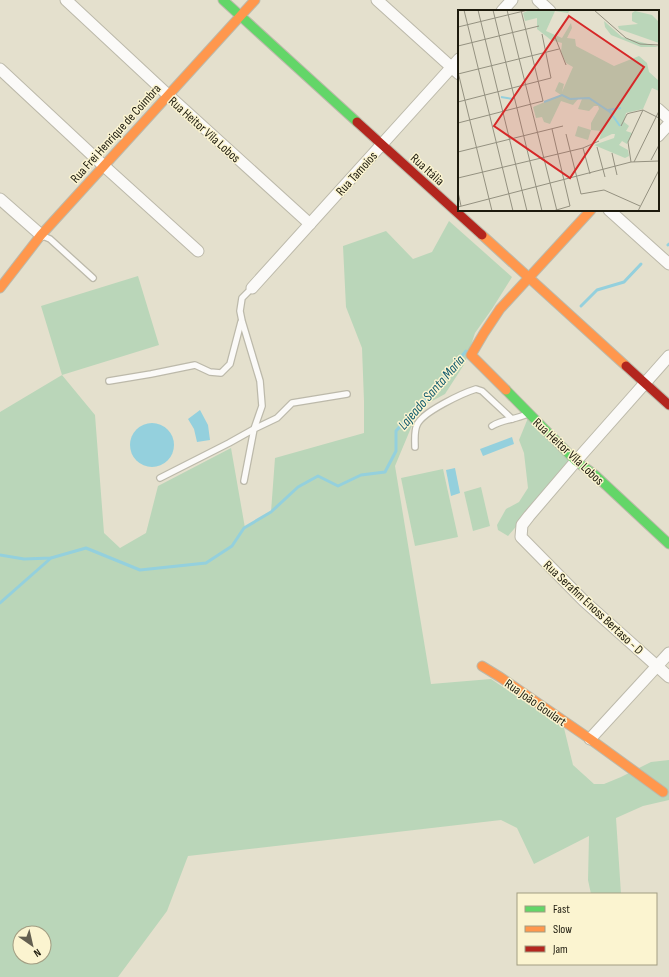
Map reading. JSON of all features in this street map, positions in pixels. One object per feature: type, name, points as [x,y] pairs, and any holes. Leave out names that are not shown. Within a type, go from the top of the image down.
[{"type":"street","name":"Rua Heitor Vila Lobos","points":[[66,0],[310,224]]},
{"type":"street","name":"Rua Itália","points":[[223,0],[669,405]]},
{"type":"street","name":"Rua Frei Henrique de Coimbra","points":[[0,288],[41,235],[255,0]]},
{"type":"street","points":[[377,0],[455,71]]},
{"type":"street","points":[[503,10],[512,0]]},
{"type":"street","points":[[538,0],[549,10]]},
{"type":"street","points":[[0,69],[198,251]]},
{"type":"street","name":"Rua Tamoios","points":[[252,288],[382,144],[455,71]]},
{"type":"street","points":[[659,110],[669,119]]},
{"type":"street","points":[[659,135],[669,124]]},
{"type":"street","points":[[0,199],[41,235]]},
{"type":"street","points":[[529,278],[590,211]]},
{"type":"street","points":[[610,211],[669,264]]},
{"type":"street","name":"Rua Heitor Vila Lobos","points":[[529,278],[500,309],[471,355],[576,461],[595,475],[669,544]]},
{"type":"street","points":[[576,461],[669,356]]},
{"type":"street","name":"Rua Serafim Enoss Bertaso - D","points":[[576,461],[522,525],[521,537],[584,601],[669,677]]},
{"type":"street","points":[[590,740],[669,653]]},
{"type":"street","name":"Rua João Goulart","points":[[482,666],[500,677],[662,792]]},
{"type":"lane","points":[[41,235],[50,239],[93,278]]},
{"type":"lane","points":[[244,481],[254,429],[262,406],[260,381],[240,311],[242,298],[252,288]]},
{"type":"lane","points":[[109,381],[195,365],[210,372],[221,373],[230,364],[242,321]]},
{"type":"lane","points":[[415,447],[415,429],[418,422],[433,409],[476,389],[482,391],[512,419]]},
{"type":"lane","points":[[160,478],[277,418],[292,403],[346,394]]},
{"type":"lane","points":[[492,426],[512,419],[520,418],[529,413]]},
{"type":"green space","points":[[449,221],[512,277],[475,333],[465,363],[445,394],[421,407],[395,466],[431,684],[491,679],[564,728],[573,765],[594,784],[604,784],[651,762],[669,760],[669,800],[643,806],[616,818],[621,893],[591,893],[588,880],[589,836],[534,864],[517,828],[501,820],[188,856],[167,911],[118,977],[0,977],[0,412],[62,375],[95,415],[104,533],[120,548],[146,533],[158,486],[231,448],[245,528],[271,512],[275,458],[364,433],[362,348],[346,307],[343,246],[386,231],[413,259],[432,252]]},
{"type":"green space","points":[[138,276],[159,345],[62,375],[41,306]]},
{"type":"green space","points":[[528,418],[572,461],[508,536],[498,530],[497,525],[506,509],[519,502],[528,488],[524,453],[519,440]]},
{"type":"green space","points":[[443,469],[458,537],[415,546],[401,478]]},
{"type":"green space","points":[[481,487],[490,526],[473,531],[464,492]]},
{"type":"water","points":[[200,410],[208,425],[210,440],[197,442],[194,429],[188,419]]},
{"type":"water","points":[[148,423],[156,423],[168,429],[174,441],[174,449],[168,461],[156,467],[148,467],[136,461],[130,449],[130,441],[136,429]]},
{"type":"water","points":[[512,437],[514,444],[483,456],[480,449]]},
{"type":"water","points":[[455,468],[460,493],[451,496],[446,470]]},
{"type":"waterway","name":"Lajeado Santa Maria","points":[[581,306],[597,290],[624,282],[641,264]]},
{"type":"waterway","name":"Lajeado Santa Maria","points":[[0,555],[24,559],[51,558],[86,548],[140,570],[206,563],[232,546],[244,528],[271,512],[298,487],[318,476],[338,486],[361,475],[385,472],[396,451],[396,431],[415,407],[428,398],[466,351]]},
{"type":"waterway","points":[[0,603],[51,558]]},
{"type":"traffic: fast","points":[[223,0],[357,122]]},
{"type":"traffic: fast","points":[[506,390],[576,461],[595,475],[669,544]]},
{"type":"traffic: slow","points":[[0,288],[41,235],[255,0]]},
{"type":"traffic: slow","points":[[506,390],[471,355],[500,309],[590,211]]},
{"type":"traffic: slow","points":[[482,235],[626,366]]},
{"type":"traffic: slow","points":[[482,666],[590,739],[663,792]]},
{"type":"traffic: jam","points":[[357,122],[482,235]]},
{"type":"traffic: jam","points":[[626,366],[669,405]]}]
